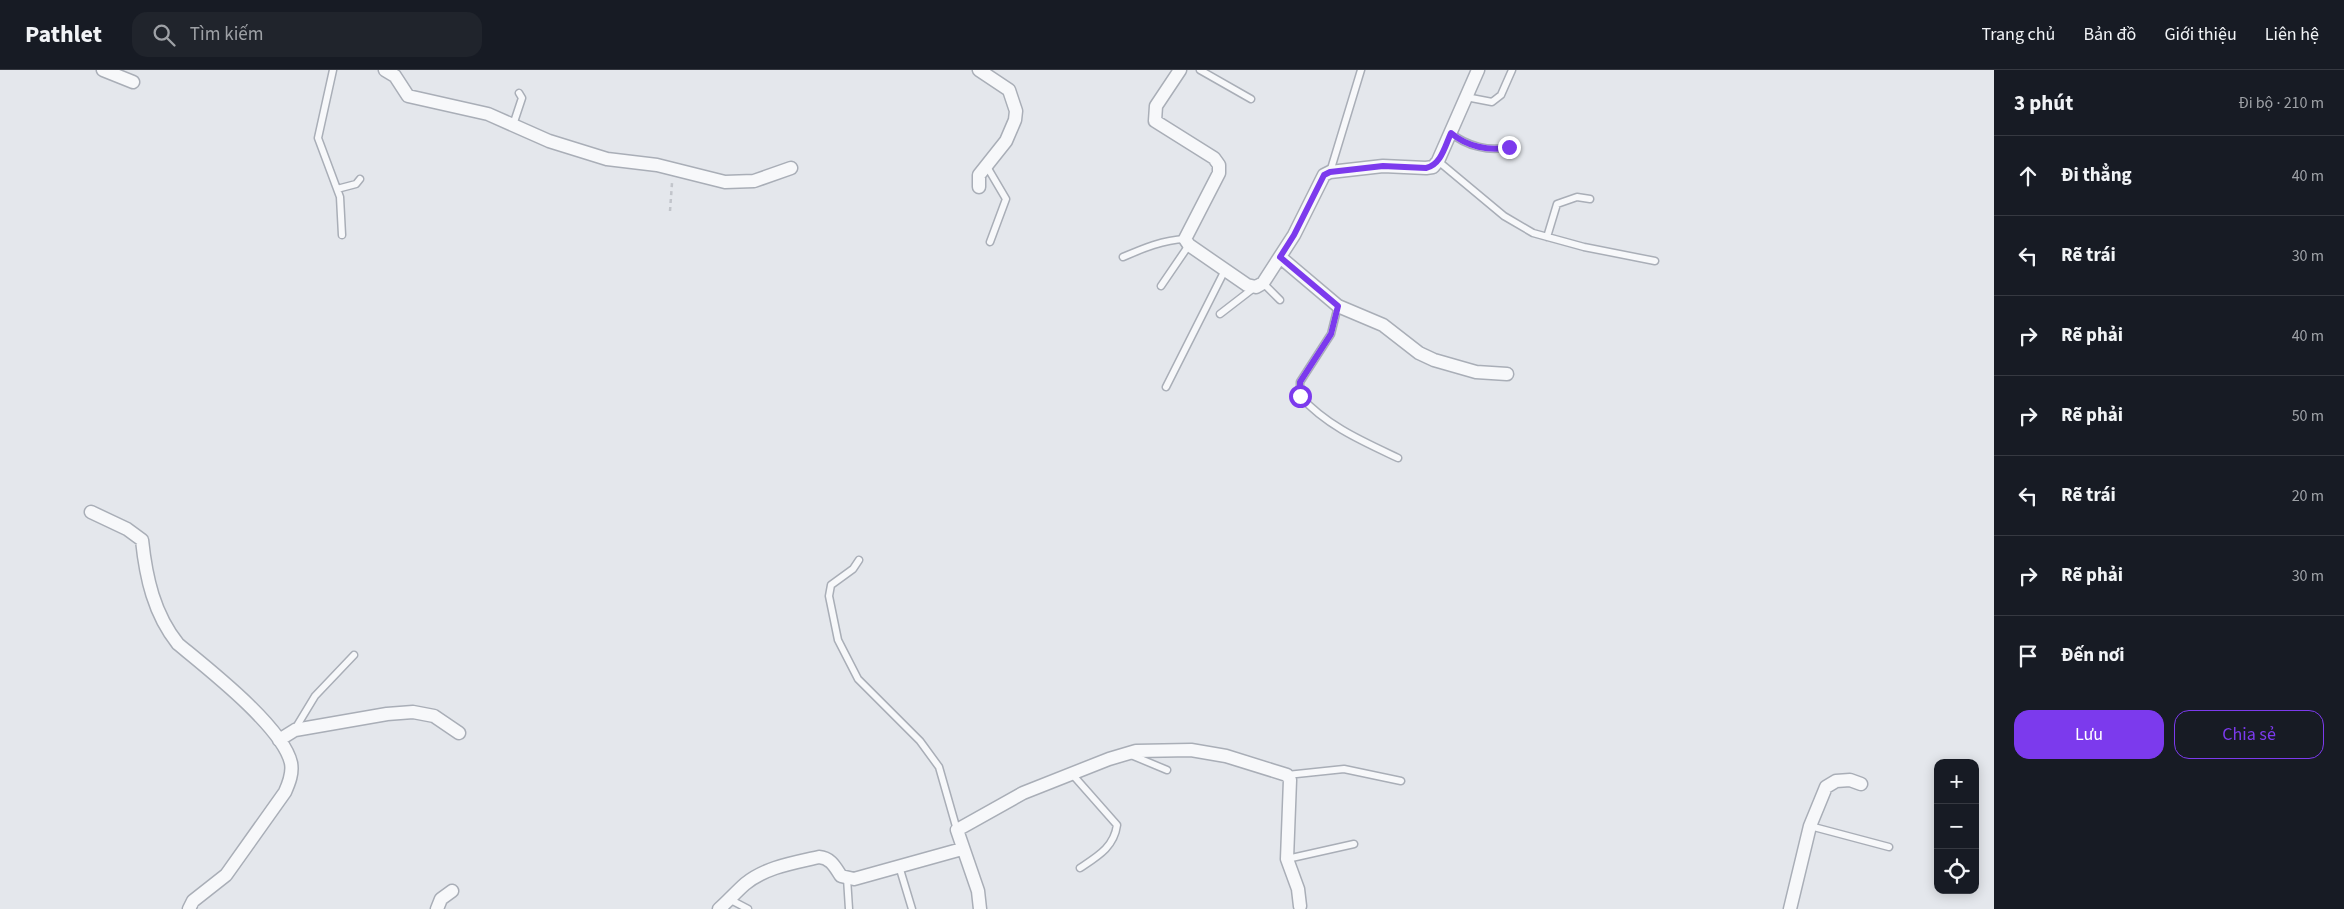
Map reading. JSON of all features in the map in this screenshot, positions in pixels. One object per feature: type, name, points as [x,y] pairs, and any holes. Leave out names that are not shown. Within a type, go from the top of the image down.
[{"type":"street","points":[[103,70],[133,82]]},
{"type":"street","points":[[384,70],[395,76],[408,96],[488,114],[549,142],[606,158],[673,169],[725,182],[739,183],[754,181],[791,168]]},
{"type":"street","points":[[979,70],[1009,90],[1016,111],[1015,120],[1006,141],[986,164],[979,176],[979,187]]},
{"type":"street","points":[[1180,70],[1156,106],[1155,121],[1214,158],[1219,165],[1219,173],[1187,242],[1247,285],[1259,285],[1280,257],[1294,235],[1320,180],[1330,172],[1383,166],[1433,167],[1438,161],[1451,133],[1478,70]]},
{"type":"street","points":[[1280,257],[1338,306],[1383,326],[1419,352],[1434,360],[1476,372],[1508,374]]},
{"type":"street","points":[[91,512],[127,529],[142,540],[150,590],[170,633],[178,644],[242,697],[279,740],[291,763],[291,778],[285,792],[226,875],[193,901],[189,909]]},
{"type":"street","points":[[279,740],[295,730],[387,714],[413,712],[434,716],[459,733]]},
{"type":"street","points":[[980,909],[978,891],[957,830],[1024,793],[1072,774],[1128,753],[1163,749],[1191,750],[1226,756],[1287,775],[1290,780],[1287,859],[1298,889],[1300,906]]},
{"type":"street","points":[[1790,909],[1810,826],[1826,787],[1836,781],[1850,780],[1861,784]]},
{"type":"street","points":[[719,909],[745,884],[773,868],[819,857],[831,861],[841,876],[854,879],[962,849]]},
{"type":"street","points":[[437,909],[441,899],[452,891]]},
{"type":"lane","points":[[334,70],[318,138],[340,197],[342,235]]},
{"type":"lane","points":[[1200,70],[1251,99]]},
{"type":"lane","points":[[1330,172],[1362,70]]},
{"type":"lane","points":[[1466,97],[1492,102],[1501,95],[1512,70]]},
{"type":"lane","points":[[513,125],[522,102],[519,93]]},
{"type":"lane","points":[[1451,133],[1457,138],[1495,151],[1509,147]]},
{"type":"lane","points":[[1438,161],[1504,216],[1533,233],[1655,261]]},
{"type":"lane","points":[[986,164],[1006,199],[990,242]]},
{"type":"lane","points":[[337,189],[356,184],[360,179]]},
{"type":"lane","points":[[1547,237],[1557,204],[1577,197],[1590,199]]},
{"type":"lane","points":[[1123,257],[1154,244],[1170,240],[1187,242],[1161,286]]},
{"type":"lane","points":[[1166,387],[1225,270]]},
{"type":"lane","points":[[1220,314],[1259,285],[1280,300]]},
{"type":"lane","points":[[1338,306],[1331,334],[1300,382],[1300,396],[1317,414],[1351,436],[1398,458]]},
{"type":"lane","points":[[859,560],[853,569],[831,586],[829,596],[838,640],[858,679],[920,741],[939,767],[957,830]]},
{"type":"lane","points":[[295,730],[315,696],[354,655]]},
{"type":"lane","points":[[1128,753],[1167,770]]},
{"type":"lane","points":[[1287,775],[1344,770],[1401,781]]},
{"type":"lane","points":[[1072,774],[1117,825],[1116,835],[1111,844],[1080,868]]},
{"type":"lane","points":[[1810,826],[1889,848]]},
{"type":"lane","points":[[1287,859],[1354,844]]},
{"type":"lane","points":[[899,866],[912,909]]},
{"type":"lane","points":[[847,878],[849,909]]},
{"type":"lane","points":[[729,900],[748,909]]},
{"type":"path","points":[[670,211],[673,169]]},
{"type":"route","points":[[1300,396],[1300,382],[1331,334],[1335,325],[1338,306],[1280,257],[1299,226],[1324,175],[1330,172],[1376,166],[1433,167],[1438,161],[1451,133],[1457,138],[1495,151],[1509,147]]}]
